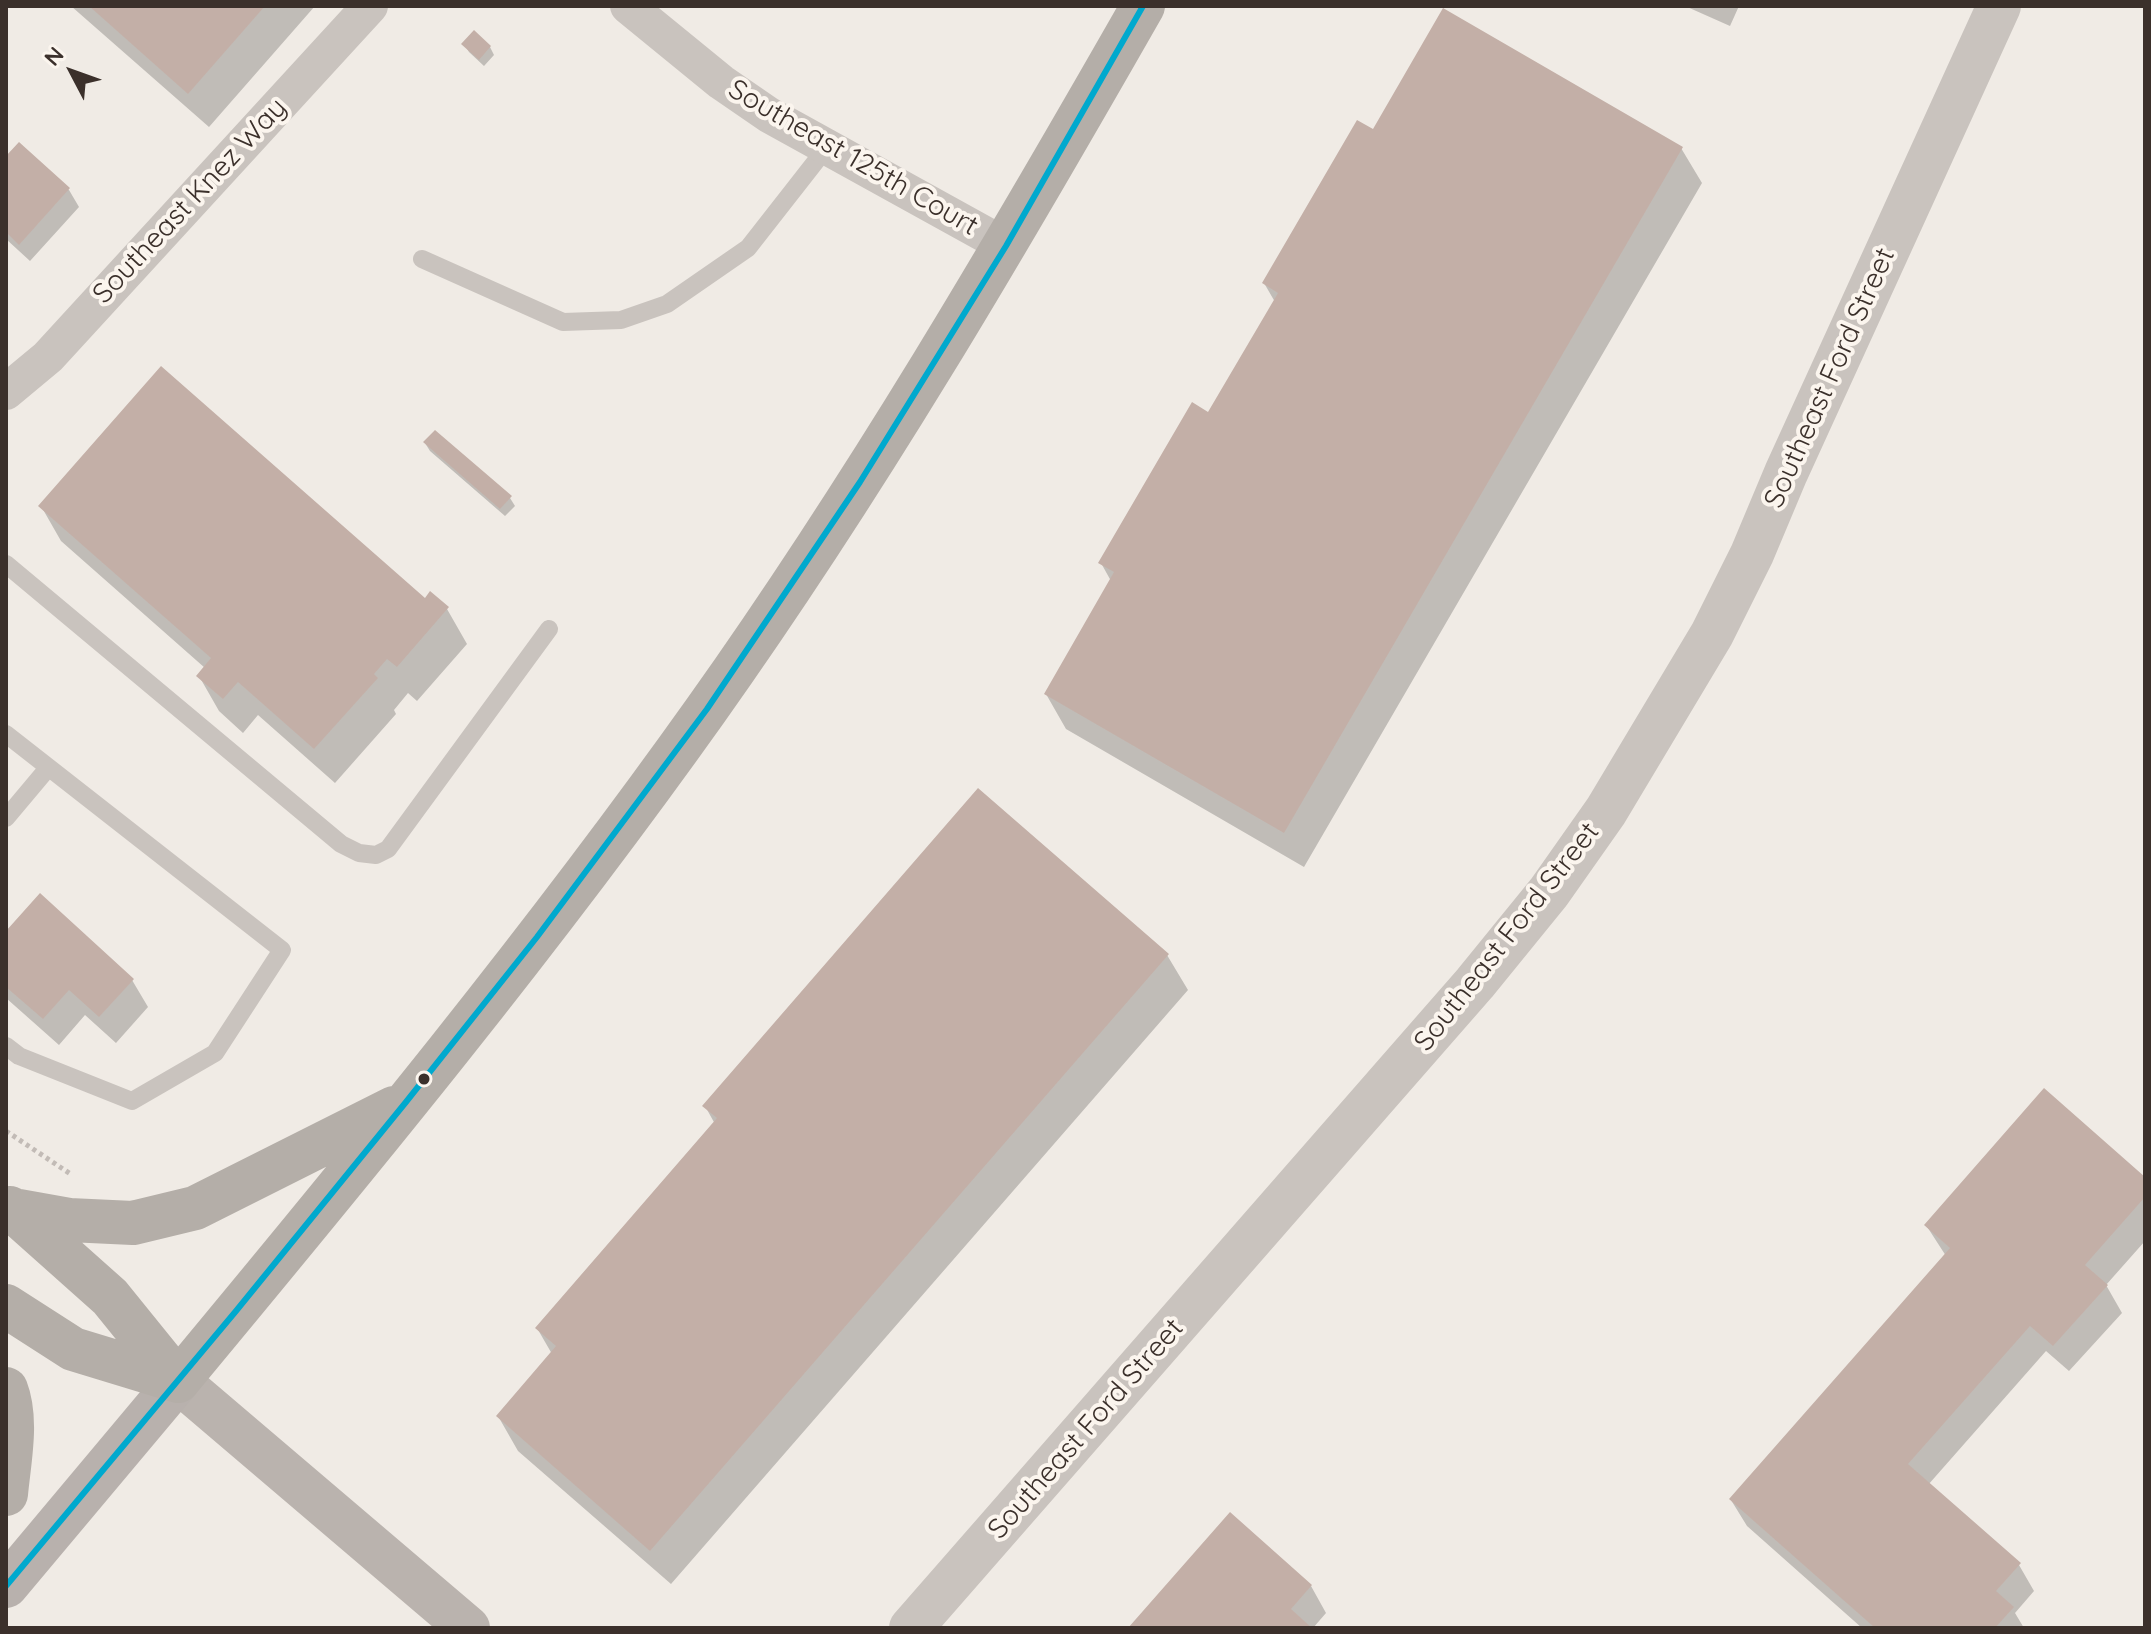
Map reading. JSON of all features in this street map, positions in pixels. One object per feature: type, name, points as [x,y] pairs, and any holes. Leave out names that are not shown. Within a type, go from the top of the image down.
[{"type":"highway","points":[[178,1381],[537,937],[707,709],[860,482],[1006,246],[1143,6]]},
{"type":"highway","points":[[9,1208],[69,1220],[133,1223],[195,1208],[406,1102]]},
{"type":"highway","points":[[9,1208],[110,1297],[178,1381]]},
{"type":"highway","points":[[6,1306],[73,1349],[178,1381]]},
{"type":"highway","points":[[6,1389],[10,1400],[6,1494]]},
{"type":"main road","points":[[6,1586],[178,1381],[468,1628]]},
{"type":"street","name":"Southeast Knez Way","points":[[6,392],[48,357],[370,6]]},
{"type":"street","name":"Southeast 125th Court","points":[[628,6],[721,82],[769,115],[1006,246]]},
{"type":"street","name":"Southeast Ford Street","points":[[911,1628],[1475,983],[1549,892],[1606,811],[1712,634],[1752,554],[1999,6]]},
{"type":"lane","points":[[422,259],[563,322],[621,320],[667,304],[748,248],[827,147]]},
{"type":"lane","points":[[6,564],[341,844],[359,853],[376,855],[388,849],[549,629]]},
{"type":"lane","points":[[6,734],[282,950],[215,1053],[132,1101],[19,1056],[6,1046]]},
{"type":"lane","points":[[6,818],[48,768]]},
{"type":"path","points":[[6,1131],[84,1183]]},
{"type":"building","points":[[89,6],[265,6],[188,94]]},
{"type":"building","points":[[1443,8],[1683,147],[1284,833],[1044,694],[1114,572],[1098,563],[1192,402],[1208,412],[1278,293],[1262,283],[1357,120],[1373,129]]},
{"type":"building","points":[[474,30],[491,46],[479,60],[461,44]]},
{"type":"building","points":[[19,142],[70,188],[19,245],[6,232],[6,156]]},
{"type":"building","points":[[161,366],[425,598],[430,591],[449,607],[397,667],[387,659],[374,674],[378,678],[314,749],[238,682],[223,699],[196,676],[211,658],[38,506]]},
{"type":"building","points":[[435,430],[512,496],[500,509],[423,442]]},
{"type":"building","points":[[978,788],[1169,954],[650,1551],[496,1416],[556,1346],[535,1328],[717,1118],[702,1106]]},
{"type":"building","points":[[40,893],[134,979],[99,1017],[69,990],[43,1019],[6,987],[6,931]]},
{"type":"building","points":[[2044,1088],[2145,1177],[2145,1197],[2085,1265],[2108,1285],[2053,1346],[2030,1326],[1908,1464],[2021,1563],[1996,1591],[2014,1607],[1995,1628],[1875,1628],[1729,1499],[1950,1248],[1924,1225]]},
{"type":"building","points":[[1230,1512],[1312,1585],[1291,1609],[1312,1628],[1128,1628]]},
{"type":"transit line","points":[[6,1586],[406,1102],[537,937],[707,709],[860,482],[1006,246],[1143,6]]}]
